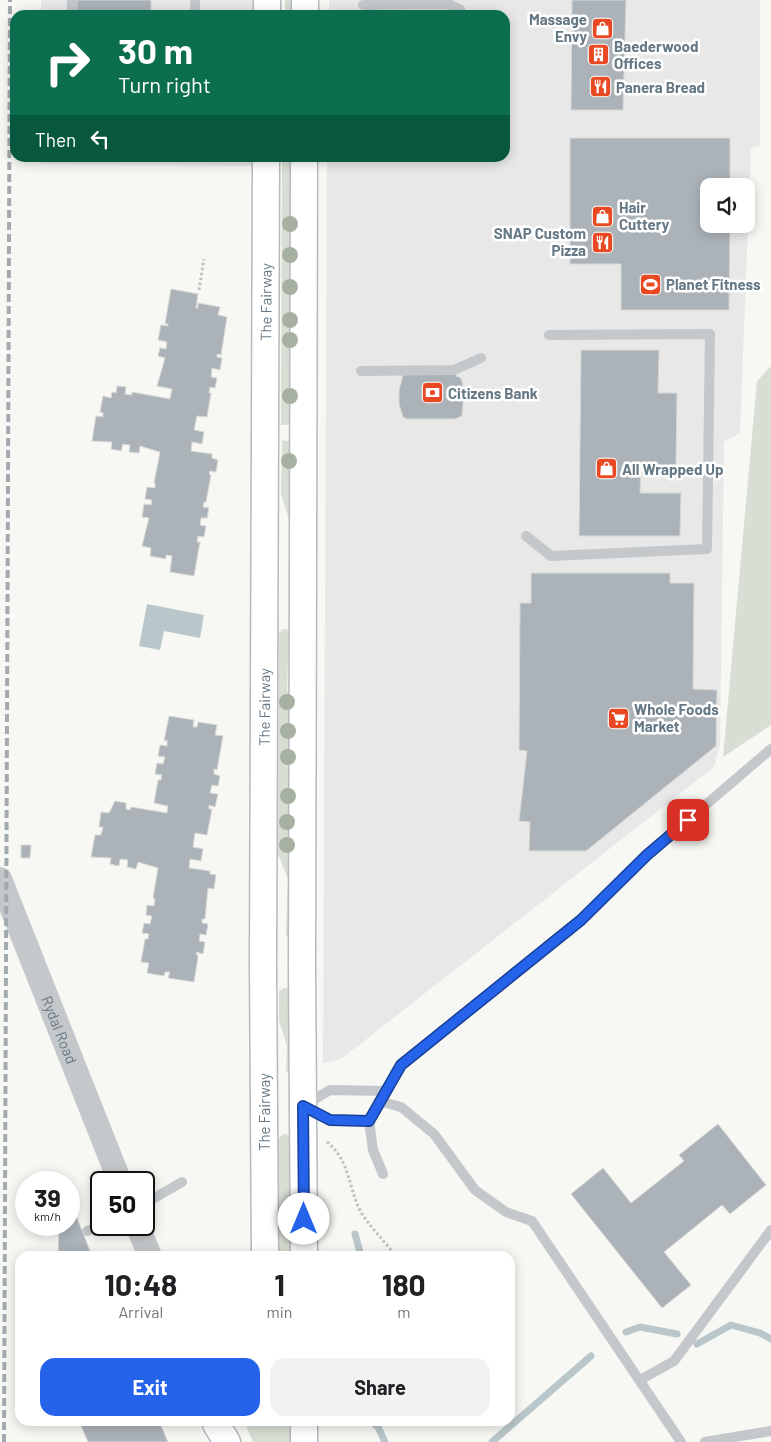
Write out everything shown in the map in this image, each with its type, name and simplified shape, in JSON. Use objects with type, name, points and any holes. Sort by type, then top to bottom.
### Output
[{"type":"main road","name":"The Fairway","points":[[265,1251],[266,162]]},
{"type":"main road","points":[[304,162],[304,1251]]},
{"type":"main road","points":[[264,1106],[303,1106]]},
{"type":"main road","points":[[304,1426],[304,1442]]},
{"type":"street","name":"Rydal Road","points":[[0,879],[116,1171]]},
{"type":"street","points":[[142,1236],[148,1251]]},
{"type":"lane","points":[[363,5],[448,4],[460,10]]},
{"type":"lane","points":[[526,536],[551,556],[707,549],[710,334],[549,335]]},
{"type":"lane","points":[[361,371],[454,370],[481,358]]},
{"type":"lane","points":[[383,1174],[372,1150],[369,1121],[401,1065],[581,920],[647,855],[771,749]]},
{"type":"lane","points":[[303,1106],[330,1090],[385,1091]]},
{"type":"lane","points":[[379,1101],[401,1107],[434,1134],[475,1190],[506,1212],[532,1221],[681,1442]]},
{"type":"lane","points":[[303,1106],[330,1120],[369,1121]]},
{"type":"lane","points":[[155,1198],[182,1182]]},
{"type":"lane","points":[[640,1380],[674,1361],[771,1230]]},
{"type":"lane","points":[[705,1442],[771,1431]]},
{"type":"path","points":[[199,290],[204,259]]},
{"type":"path","points":[[322,1138],[336,1149],[352,1183],[362,1213],[392,1251]]},
{"type":"shaded area","points":[[41,0],[259,0],[259,10],[41,10]]},
{"type":"shaded area","points":[[285,0],[300,0],[300,10],[285,10]]},
{"type":"shaded area","points":[[329,0],[760,0],[760,146],[751,148],[750,178],[700,178],[700,233],[748,233],[740,433],[724,442],[720,745],[714,767],[341,1059],[323,1063],[327,162],[510,162],[510,10],[329,10]]},
{"type":"shaded area","points":[[41,162],[260,162],[260,166],[41,164]]},
{"type":"shaded area","points":[[282,162],[290,162],[290,214],[299,236],[297,425],[281,425]]},
{"type":"shaded area","points":[[771,366],[771,725],[723,757],[757,381]]},
{"type":"shaded area","points":[[282,440],[294,442],[297,578],[289,578],[289,519],[281,494]]},
{"type":"shaded area","points":[[147,604],[204,615],[200,638],[164,631],[160,650],[139,646]]},
{"type":"shaded area","points":[[283,629],[287,629],[289,633],[287,690],[298,713],[296,937],[286,936],[288,879],[278,854],[279,633]]},
{"type":"shaded area","points":[[284,988],[292,989],[292,1075],[286,1071],[287,1046],[279,1021],[279,991]]},
{"type":"shaded area","points":[[283,1134],[292,1135],[295,1251],[276,1251],[277,1140]]},
{"type":"shaded area","points":[[246,1426],[293,1426],[293,1442],[253,1442]]},
{"type":"building","points":[[77,0],[151,0],[151,10],[77,10]]},
{"type":"building","name":"Baederwood Offices","points":[[572,0],[626,0],[623,110],[571,110]]},
{"type":"building","points":[[570,138],[730,138],[730,178],[700,178],[700,233],[730,233],[729,310],[621,310],[621,264],[570,264]]},
{"type":"building","points":[[171,289],[198,294],[196,308],[198,308],[198,303],[220,307],[218,315],[227,317],[221,355],[217,354],[217,357],[222,358],[220,370],[212,368],[211,377],[217,378],[215,388],[210,387],[209,393],[211,393],[207,417],[197,416],[194,430],[204,432],[202,444],[192,442],[191,451],[212,454],[212,458],[218,460],[216,472],[210,471],[209,474],[211,475],[206,502],[204,502],[203,507],[209,508],[207,518],[201,518],[200,525],[206,526],[204,537],[198,536],[197,542],[200,542],[194,576],[170,572],[172,556],[166,555],[166,559],[150,556],[151,548],[142,546],[149,518],[142,517],[144,504],[151,505],[152,500],[145,499],[147,487],[155,488],[154,483],[160,452],[140,446],[139,453],[129,452],[130,445],[123,444],[121,451],[111,449],[112,442],[92,441],[96,416],[103,417],[103,413],[100,412],[103,396],[111,398],[112,392],[116,393],[117,386],[126,387],[125,394],[132,395],[132,392],[170,399],[172,389],[157,386],[165,358],[158,356],[160,348],[166,349],[167,342],[158,340],[161,325],[168,326],[168,324],[165,324]]},
{"type":"building","points":[[581,350],[659,350],[658,393],[677,393],[676,465],[641,465],[640,493],[681,493],[680,536],[579,536]]},
{"type":"building","name":"Citizens Bank","points":[[408,372],[456,372],[456,376],[461,378],[464,390],[462,416],[455,419],[407,419],[403,417],[399,404],[399,390],[403,375],[408,375]]},
{"type":"building","name":"Whole Foods Market","points":[[531,573],[670,573],[670,583],[694,583],[693,689],[717,690],[716,746],[586,851],[529,851],[530,822],[519,821],[527,751],[519,750],[520,603],[531,603]]},
{"type":"building","points":[[169,716],[194,720],[193,727],[197,727],[198,722],[217,725],[215,735],[223,736],[217,770],[214,769],[214,774],[220,776],[218,786],[212,785],[210,793],[218,794],[215,807],[209,805],[209,809],[212,809],[207,835],[195,833],[193,847],[203,849],[201,861],[190,859],[189,868],[210,871],[210,874],[216,875],[214,889],[208,888],[205,919],[202,919],[202,923],[208,924],[206,935],[200,934],[199,941],[205,942],[203,954],[196,952],[198,957],[194,982],[168,978],[170,972],[165,972],[164,976],[147,973],[149,963],[141,962],[145,939],[148,939],[149,934],[142,933],[144,923],[150,924],[152,916],[146,915],[147,905],[154,906],[155,899],[153,898],[158,868],[138,862],[136,869],[127,867],[128,860],[120,859],[119,866],[110,864],[111,858],[91,857],[95,835],[101,835],[103,827],[99,827],[101,812],[109,813],[115,801],[126,803],[126,809],[130,810],[131,807],[167,813],[168,806],[154,803],[158,780],[161,780],[162,775],[155,774],[157,763],[163,764],[165,757],[158,756],[160,745],[167,746],[167,740],[164,741]]},
{"type":"building","points":[[21,845],[31,845],[30,858],[21,858]]},
{"type":"building","points":[[718,1124],[766,1185],[730,1214],[722,1205],[664,1252],[691,1285],[662,1308],[571,1194],[603,1168],[631,1203],[684,1161],[679,1155]]},
{"type":"building","points":[[80,1226],[90,1251],[58,1251],[59,1236],[80,1236]]},
{"type":"building","points":[[81,1426],[161,1426],[168,1442],[88,1442]]},
{"type":"waterway","points":[[355,1234],[360,1251]]},
{"type":"waterway","points":[[697,1344],[731,1325],[760,1333],[771,1339]]},
{"type":"waterway","points":[[626,1332],[640,1327],[677,1334]]},
{"type":"waterway","points":[[515,1422],[591,1356]]},
{"type":"waterway","points":[[377,1426],[385,1442]]},
{"type":"waterway","points":[[492,1442],[510,1426]]},
{"type":"railway","points":[[4,1442],[10,0]]},
{"type":"place","name":"Massage Envy","points":[[603,28]]},
{"type":"place","name":"Baederwood Offices","points":[[598,55]]},
{"type":"place","name":"Panera Bread","points":[[600,87]]},
{"type":"place","name":"Hair Cuttery","points":[[603,216]]},
{"type":"place","name":"SNAP Custom Pizza","points":[[602,242]]},
{"type":"place","name":"Planet Fitness","points":[[650,284]]},
{"type":"place","name":"Citizens Bank","points":[[432,393]]},
{"type":"place","name":"All Wrapped Up","points":[[606,469]]},
{"type":"place","name":"Whole Foods Market","points":[[618,718]]},
{"type":"route","points":[[304,1219],[303,1106],[330,1120],[369,1121],[401,1065],[581,920],[647,855],[688,820]]}]
